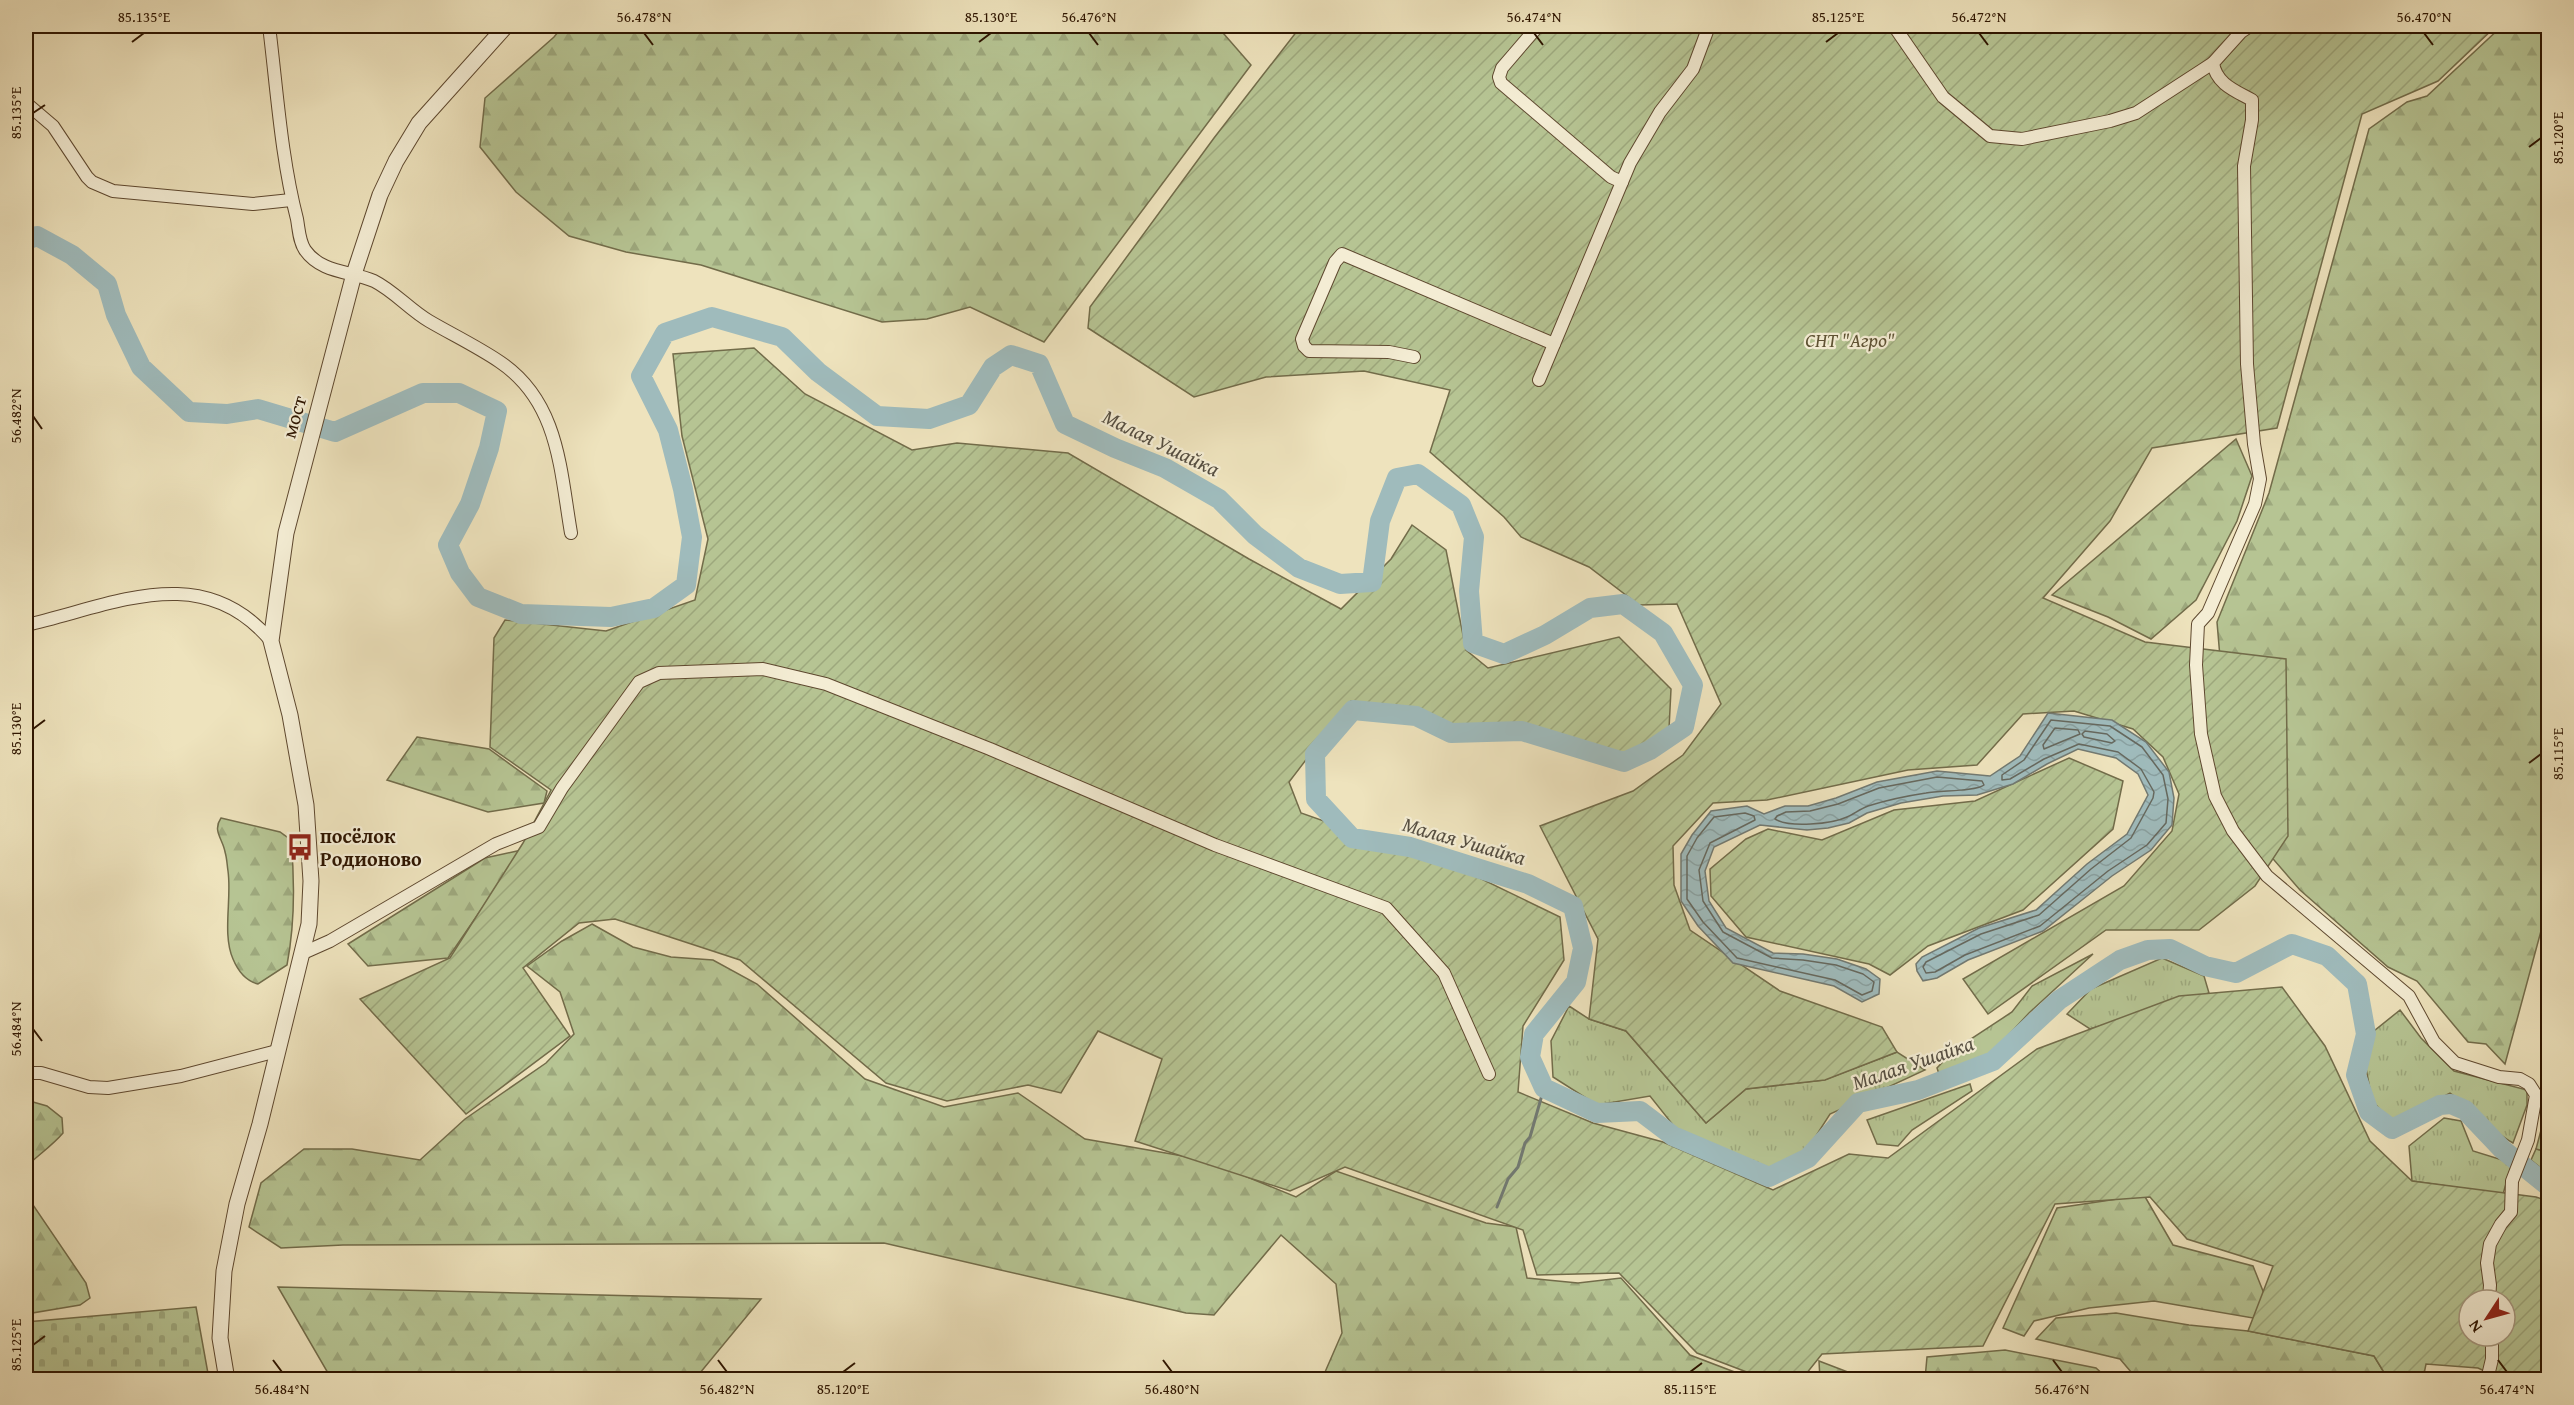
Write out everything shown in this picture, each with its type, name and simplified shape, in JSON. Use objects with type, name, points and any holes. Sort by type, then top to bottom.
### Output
[{"type":"street","points":[[268,26],[291,200],[301,242],[306,251],[331,270],[354,274],[377,283],[418,315],[501,363],[529,389],[543,409],[553,432],[571,533]]},
{"type":"street","name":"мост","points":[[271,641],[286,533],[305,454],[354,274],[380,195],[418,123],[506,26]]},
{"type":"street","points":[[1538,26],[1502,68],[1499,77],[1502,83],[1611,177],[1622,182]]},
{"type":"street","points":[[1539,380],[1622,182],[1645,135],[1693,69],[1709,26]]},
{"type":"street","points":[[1894,26],[1943,97],[1990,136],[2009,140],[2022,140],[2136,113],[2213,63],[2241,32],[2250,26]]},
{"type":"street","points":[[2213,63],[2214,71],[2220,81],[2252,100],[2252,120],[2244,166],[2247,364],[2254,444],[2260,479],[2255,504],[2208,613],[2198,624],[2198,712],[2201,734],[2215,796],[2233,831],[2267,876],[2409,996],[2434,1042],[2455,1064],[2499,1077],[2520,1079],[2529,1084],[2536,1095],[2528,1140],[2512,1181],[2511,1212],[2490,1244],[2489,1288]]},
{"type":"street","points":[[26,103],[53,126],[87,177],[92,182],[113,191],[253,204],[291,200]]},
{"type":"street","points":[[1414,357],[1389,352],[1309,351],[1304,346],[1302,339],[1335,261],[1342,254],[1554,344]]},
{"type":"street","points":[[26,626],[154,593],[189,595],[215,598],[249,617],[271,641],[290,715],[306,805],[311,882],[309,924],[260,1124],[237,1204],[224,1271],[220,1338],[227,1380]]},
{"type":"street","points":[[303,953],[330,941],[496,844],[538,827],[562,788],[639,682],[659,672],[764,669],[826,684],[990,748],[1215,845],[1386,908],[1444,973],[1489,1074]]},
{"type":"street","points":[[26,1073],[41,1073],[89,1087],[108,1088],[181,1076],[277,1051]]},
{"type":"street","points":[[2487,1380],[2492,1348]]},
{"type":"green space","points":[[563,26],[1217,26],[1251,65],[1044,342],[970,307],[927,319],[882,322],[701,265],[626,252],[569,236],[516,192],[480,147],[485,98],[554,37]]},
{"type":"green space","name":"СНТ \"Агро\"","points":[[1301,26],[2496,26],[2438,81],[2362,114],[2277,428],[2152,448],[2110,521],[2043,598],[2145,642],[2286,659],[2288,836],[2255,886],[2199,930],[2106,930],[1988,1014],[1963,979],[2124,886],[2172,831],[2179,794],[2163,757],[2133,729],[2074,711],[2023,714],[1977,765],[1908,770],[1767,800],[1713,803],[1673,846],[1674,885],[1690,930],[1780,991],[1882,1027],[1897,1052],[1825,1080],[1746,1089],[1706,1123],[1626,1031],[1589,1019],[1598,939],[1540,826],[1633,791],[1683,755],[1721,704],[1677,604],[1639,605],[1589,567],[1521,537],[1504,517],[1430,452],[1450,390],[1364,371],[1266,377],[1194,397],[1088,328],[1090,307],[1214,138]]},
{"type":"green space","points":[[2502,26],[2548,26],[2548,925],[2541,931],[2505,1064],[2486,1044],[2468,1042],[2417,981],[2388,967],[2300,890],[2261,845],[2221,669],[2217,622],[2269,493],[2369,129],[2407,102],[2427,96]]},
{"type":"green space","points":[[754,348],[805,394],[912,450],[957,443],[1068,453],[1249,559],[1341,609],[1391,559],[1412,525],[1446,550],[1466,650],[1488,668],[1619,637],[1671,689],[1669,729],[1626,755],[1566,741],[1459,731],[1351,701],[1289,782],[1301,813],[1465,871],[1560,917],[1564,960],[1523,1026],[1518,1092],[1593,1123],[1663,1142],[1773,1190],[1849,1154],[1888,1158],[2037,1049],[2179,996],[2282,987],[2325,1046],[2370,1141],[2412,1181],[2536,1197],[2548,1201],[2548,1379],[2502,1379],[2478,1368],[2426,1364],[2423,1379],[2388,1379],[2374,1356],[2248,1331],[2273,1266],[2187,1239],[2150,1197],[2055,1204],[1983,1346],[1822,1354],[1802,1379],[1765,1379],[1697,1353],[1619,1273],[1537,1275],[1523,1230],[1345,1167],[1290,1191],[1135,1141],[1162,1059],[1098,1031],[1061,1093],[1028,1085],[947,1101],[886,1083],[740,960],[615,919],[579,923],[523,968],[570,1036],[466,1114],[360,999],[450,958],[523,843],[551,790],[490,747],[494,638],[505,620],[606,631],[695,600],[708,539],[682,436],[673,354]]},
{"type":"green space","points":[[2236,439],[2252,476],[2237,521],[2196,600],[2151,639],[2108,617],[2052,595]]},
{"type":"green space","points":[[417,737],[489,749],[547,791],[544,803],[488,812],[387,780]]},
{"type":"green space","points":[[2069,758],[2123,781],[2113,829],[2023,910],[1928,946],[1890,975],[1869,964],[1746,937],[1711,896],[1710,869],[1746,839],[1768,829],[1822,840],[1894,810],[1975,801]]},
{"type":"green space","points":[[221,818],[280,832],[291,840],[294,903],[287,965],[258,984],[250,981],[240,971],[230,949],[228,871],[224,847],[218,831]]},
{"type":"green space","points":[[522,850],[448,958],[368,966],[348,944],[485,858]]},
{"type":"green space","points":[[592,924],[633,947],[671,957],[713,960],[757,984],[865,1079],[944,1107],[1018,1093],[1085,1139],[1206,1160],[1296,1197],[1336,1171],[1486,1223],[1516,1227],[1527,1278],[1578,1283],[1621,1278],[1690,1355],[1753,1379],[1322,1379],[1342,1333],[1336,1284],[1281,1235],[1214,1315],[1186,1313],[884,1243],[343,1245],[281,1248],[249,1227],[261,1183],[304,1149],[352,1149],[420,1160],[465,1119],[546,1063],[574,1034],[560,992],[527,966],[562,941]]},
{"type":"green space","points":[[2093,954],[2029,1013],[1990,1055],[1939,1074],[1937,1068],[1954,1050],[2012,1012],[2032,986]]},
{"type":"green space","points":[[2162,958],[2204,976],[2209,993],[2090,1029],[2067,1014],[2091,989]]},
{"type":"green space","points":[[1569,1006],[1589,1019],[1626,1031],[1706,1123],[1746,1089],[1824,1080],[1897,1052],[1925,1070],[1830,1114],[1805,1153],[1768,1170],[1677,1130],[1650,1096],[1597,1105],[1553,1077],[1551,1041]]},
{"type":"green space","points":[[2400,1010],[2421,1038],[2454,1071],[2527,1090],[2527,1105],[2513,1143],[2450,1093],[2391,1123],[2372,1100],[2365,1063],[2374,1031]]},
{"type":"green space","points":[[1970,1084],[1972,1091],[1912,1130],[1898,1146],[1877,1144],[1867,1120]]},
{"type":"green space","points":[[26,1100],[47,1106],[62,1118],[63,1133],[26,1167]]},
{"type":"green space","points":[[2548,1104],[2548,1152],[2536,1149]]},
{"type":"green space","points":[[2444,1118],[2461,1121],[2473,1151],[2512,1163],[2503,1194],[2412,1181],[2409,1146]]},
{"type":"green space","points":[[2536,1149],[2548,1152],[2548,1174],[2531,1160]]},
{"type":"green space","points":[[26,1179],[33,1205],[86,1283],[90,1298],[80,1305],[26,1314]]},
{"type":"green space","points":[[2144,1195],[2173,1245],[2253,1266],[2267,1301],[2253,1318],[2154,1301],[2089,1308],[2034,1321],[2024,1336],[2003,1328],[2057,1208]]},
{"type":"green space","points":[[278,1287],[761,1299],[695,1379],[332,1380]]},
{"type":"green space","points":[[196,1307],[209,1379],[26,1379],[26,1322]]},
{"type":"green space","points":[[2116,1313],[2189,1325],[2248,1331],[2374,1356],[2388,1379],[2137,1379],[2120,1359],[2036,1339],[2056,1318]]},
{"type":"green space","points":[[2005,1350],[2096,1368],[2108,1379],[1925,1379],[1927,1357]]},
{"type":"green space","points":[[1819,1361],[1866,1379],[1820,1379]]},
{"type":"water","points":[[2048,713],[2112,720],[2146,742],[2169,772],[2174,798],[2172,825],[2151,850],[2112,876],[2043,931],[1968,960],[1937,978],[1923,981],[1917,971],[1916,964],[1922,957],[1979,928],[2036,910],[2087,864],[2127,834],[2148,795],[2138,774],[2116,758],[2078,749],[2013,784],[1977,795],[1943,796],[1901,803],[1867,813],[1849,823],[1828,828],[1807,830],[1760,825],[1714,847],[1705,871],[1709,901],[1726,928],[1773,953],[1803,954],[1837,959],[1866,969],[1880,979],[1879,994],[1862,1002],[1834,986],[1733,963],[1698,926],[1681,901],[1681,854],[1692,835],[1711,811],[1747,806],[1764,814],[1785,806],[1808,806],[1877,782],[1937,771],[1990,776],[2020,756]]},
{"type":"waterway","name":"Малая Ушайка","points":[[26,240],[37,236],[72,255],[107,284],[116,315],[141,367],[189,412],[227,414],[258,409],[335,432],[423,393],[459,393],[497,411],[489,448],[470,504],[448,545],[460,573],[478,597],[521,614],[611,617],[654,608],[686,585],[692,537],[683,489],[668,430],[641,376],[665,333],[712,317],[782,337],[818,372],[877,416],[929,419],[969,405],[993,367],[1011,355],[1039,364],[1065,424],[1115,448],[1165,468],[1219,499],[1255,535],[1299,568],[1340,584],[1372,582],[1380,521],[1397,478],[1418,474],[1461,505],[1474,537],[1469,591],[1473,643],[1504,654],[1545,635],[1590,608],[1623,604],[1663,633],[1693,685],[1684,727],[1650,750],[1624,762],[1522,731],[1451,733],[1416,716],[1353,710],[1315,754],[1316,799],[1352,838],[1410,847],[1528,884],[1573,906],[1583,948],[1576,982],[1534,1034],[1530,1057],[1544,1088],[1597,1113],[1640,1111],[1673,1136],[1769,1177],[1808,1158],[1858,1103],[1918,1090],[1993,1061],[2059,1000],[2120,960],[2148,950],[2170,949],[2205,966],[2236,973],[2292,944],[2327,956],[2357,984],[2366,1034],[2356,1075],[2369,1112],[2392,1129],[2440,1105],[2451,1104],[2465,1110],[2502,1149],[2548,1186]]},
{"type":"waterway","points":[[1497,1207],[1508,1179],[1518,1167],[1525,1143],[1530,1137],[1544,1088]]},
{"type":"place","name":"посёлок Родионово","points":[[300,847]]}]
